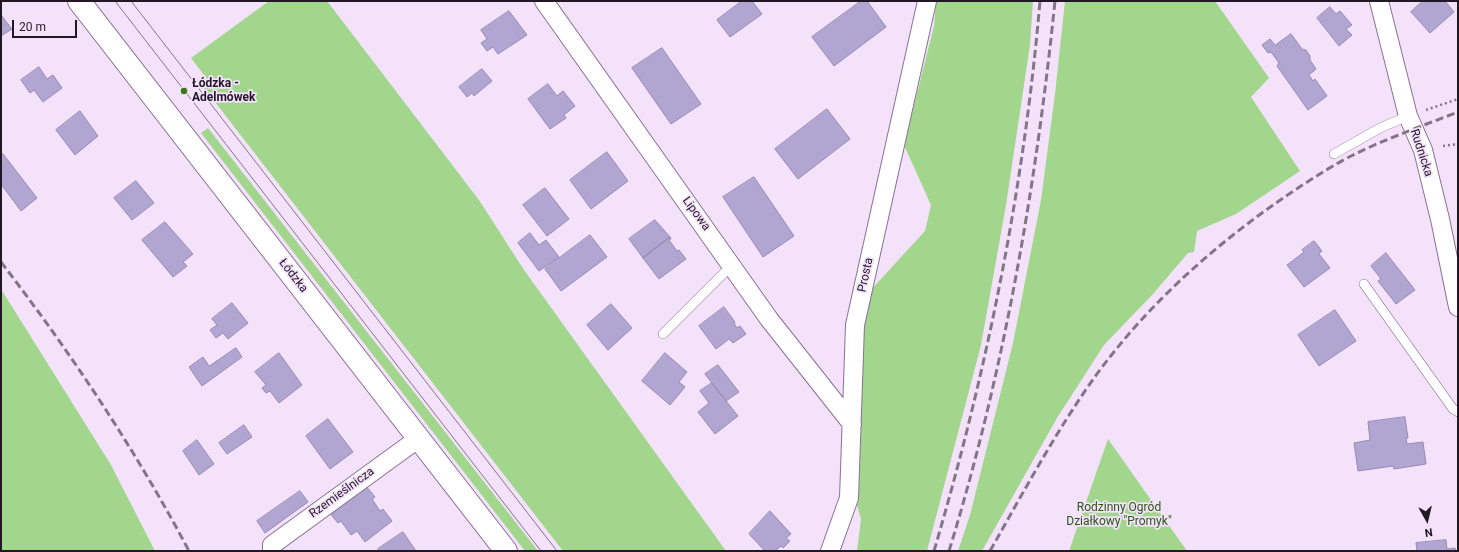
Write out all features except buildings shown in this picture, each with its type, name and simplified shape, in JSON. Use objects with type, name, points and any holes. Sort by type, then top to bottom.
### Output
[{"type":"main road","name":"Łódzka","points":[[79,1],[506,551]]},
{"type":"street","name":"Lipowa","points":[[544,1],[769,319],[852,424]]},
{"type":"street","name":"Rudnicka","points":[[1380,1],[1408,116],[1423,150],[1440,219],[1458,307]]},
{"type":"street","name":"Prosta","points":[[830,551],[849,498],[855,326],[924,4]]},
{"type":"street","name":"Rzemieślnicza","points":[[272,551],[272,545],[419,438]]},
{"type":"lane","points":[[1334,154],[1380,128],[1408,116]]},
{"type":"lane","points":[[663,334],[732,265]]},
{"type":"lane","points":[[1364,284],[1453,408],[1458,412]]},
{"type":"path","points":[[1408,116],[1458,99]]},
{"type":"green space","points":[[269,1],[327,1],[479,200],[524,270],[726,551],[563,551],[201,84],[207,79],[191,58]]},
{"type":"green space","points":[[936,1],[1033,1],[1030,45],[1006,205],[981,345],[927,551],[857,551],[861,519],[857,505],[861,322],[869,292],[925,231],[931,205],[904,145],[934,26]]},
{"type":"green space","points":[[1065,1],[1215,1],[1269,78],[1251,97],[1300,171],[1236,214],[1197,231],[1194,252],[1188,253],[1153,294],[1104,345],[1057,418],[982,551],[958,551],[970,515],[1013,343],[1041,200],[1055,94]]},
{"type":"green space","points":[[208,128],[538,551],[525,551],[201,133]]},
{"type":"green space","points":[[1,289],[111,465],[155,551],[1,551]]},
{"type":"green space","name":"Rodzinny Ogród Działkowy \"Promyk\"","points":[[1108,439],[1187,551],[1069,551]]},
{"type":"tram line","points":[[115,1],[541,551]]},
{"type":"tram line","points":[[131,1],[557,551]]},
{"type":"railway","points":[[934,551],[971,415],[1001,279],[1024,141],[1040,1]]},
{"type":"railway","points":[[949,551],[969,484],[986,416],[1016,279],[1038,140],[1055,1]]},
{"type":"railway","points":[[990,551],[1027,485],[1094,378],[1136,326],[1182,279],[1233,235],[1259,215],[1326,170],[1377,144],[1458,112]]},
{"type":"railway","points":[[1,262],[27,296],[101,402],[147,476],[189,551]]},
{"type":"place","name":"Łódzka - Adelmówek","points":[[184,91]]}]
